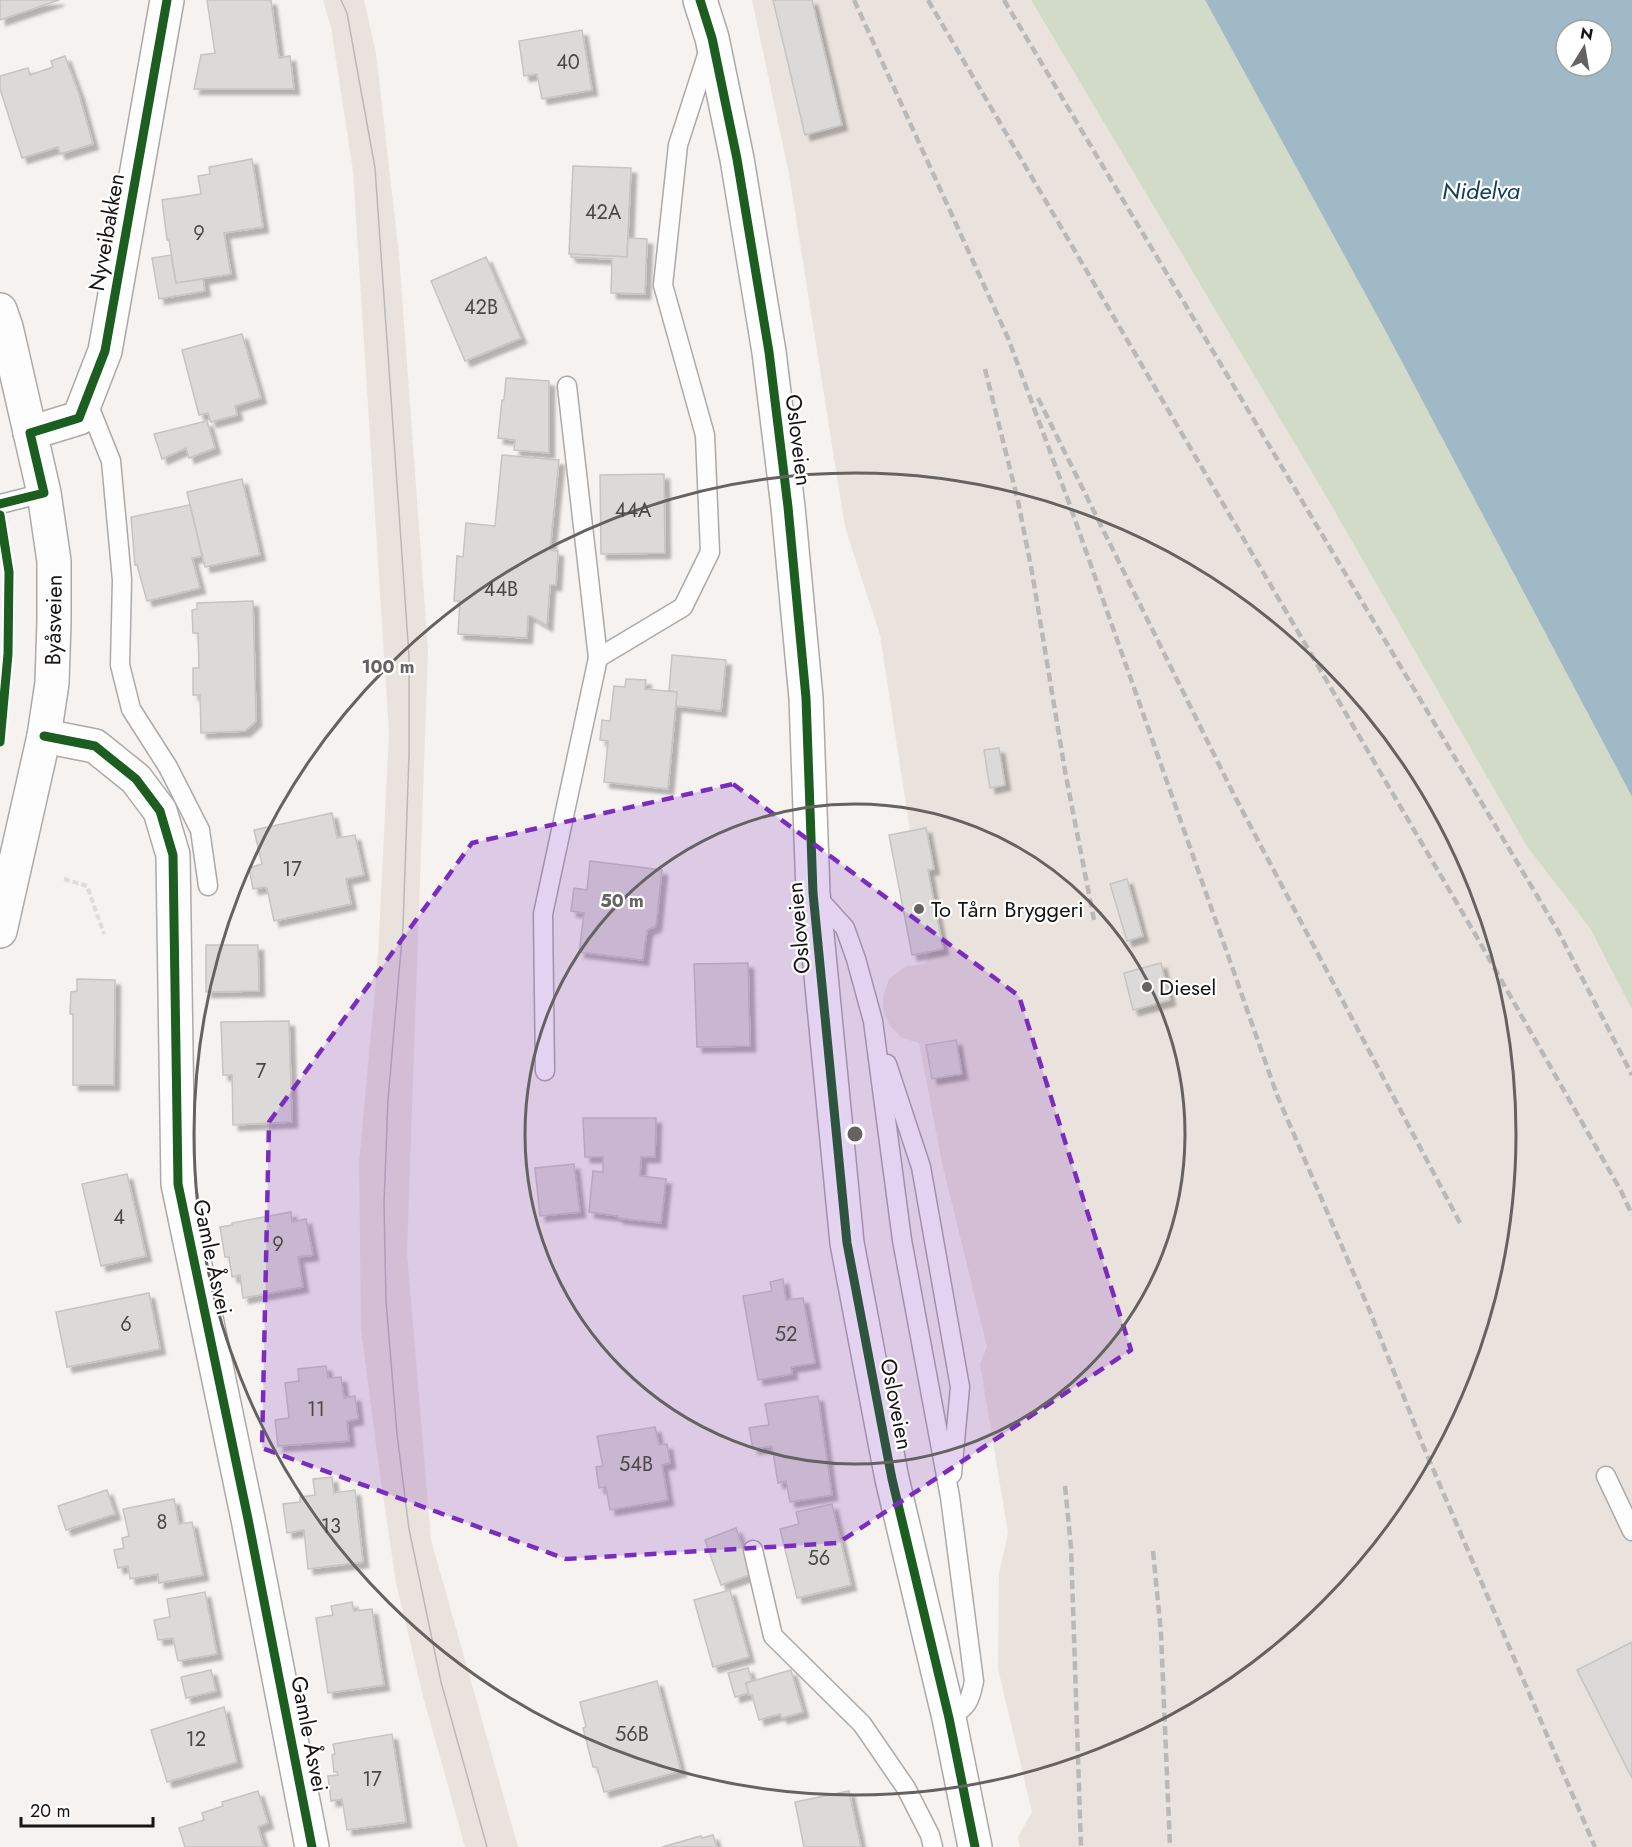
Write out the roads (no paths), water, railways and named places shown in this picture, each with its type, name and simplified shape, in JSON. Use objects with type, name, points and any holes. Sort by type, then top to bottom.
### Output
[{"type":"street","name":"Nyveibakken","points":[[30,433],[79,418],[105,351],[167,0]]},
{"type":"street","name":"Osloveien","points":[[700,0],[712,38],[736,159],[769,352],[788,507],[806,698],[813,893],[847,1243],[892,1479],[948,1718],[975,1847]]},
{"type":"street","name":"Byåsveien","points":[[0,310],[6,327],[44,493],[54,561],[52,683],[44,736],[0,931]]},
{"type":"street","name":"Gamle Åsvei","points":[[44,736],[95,746],[136,779],[160,811],[173,855],[178,1184],[248,1519],[312,1847]]},
{"type":"lane","points":[[598,658],[683,607],[710,552],[705,435],[663,285],[678,145],[712,38]]},
{"type":"lane","points":[[545,1071],[543,914],[598,658],[567,386]]},
{"type":"lane","points":[[86,399],[111,460],[122,580],[120,665],[122,676],[131,709],[168,767],[200,830],[208,886]]},
{"type":"lane","points":[[0,504],[44,493]]},
{"type":"lane","points":[[813,893],[845,928],[873,1022],[921,1167],[960,1387],[950,1497]]},
{"type":"lane","points":[[873,1022],[902,1240],[950,1497],[974,1681],[971,1699],[962,1710],[948,1718]]},
{"type":"lane","points":[[1606,1476],[1632,1531]]},
{"type":"lane","points":[[753,1550],[773,1636],[862,1724],[906,1788],[930,1835],[933,1847]]},
{"type":"water","name":"Nidelva","points":[[1205,0],[1632,0],[1632,797],[1386,332]]},
{"type":"tram line","points":[[341,0],[347,13],[375,168],[409,656],[409,755],[403,927],[388,1100],[384,1204],[386,1301],[397,1434],[409,1529],[441,1682],[487,1847]]},
{"type":"railway","points":[[854,0],[1008,338],[1068,500],[1277,1095],[1371,1314],[1424,1448],[1595,1847]]},
{"type":"railway","points":[[928,0],[1475,934],[1621,1191],[1632,1215]]},
{"type":"railway","points":[[1004,0],[1558,931],[1632,1075]]},
{"type":"railway","points":[[985,369],[1018,501],[1065,771],[1094,920]]},
{"type":"railway","points":[[1038,398],[1234,795],[1460,1223]]},
{"type":"railway","points":[[1065,1486],[1071,1547],[1081,1847]]},
{"type":"railway","points":[[1153,1551],[1161,1633],[1170,1847]]},
{"type":"place","name":"To Tårn Bryggeri","points":[[919,909]]},
{"type":"place","name":"Diesel","points":[[1147,987]]}]
